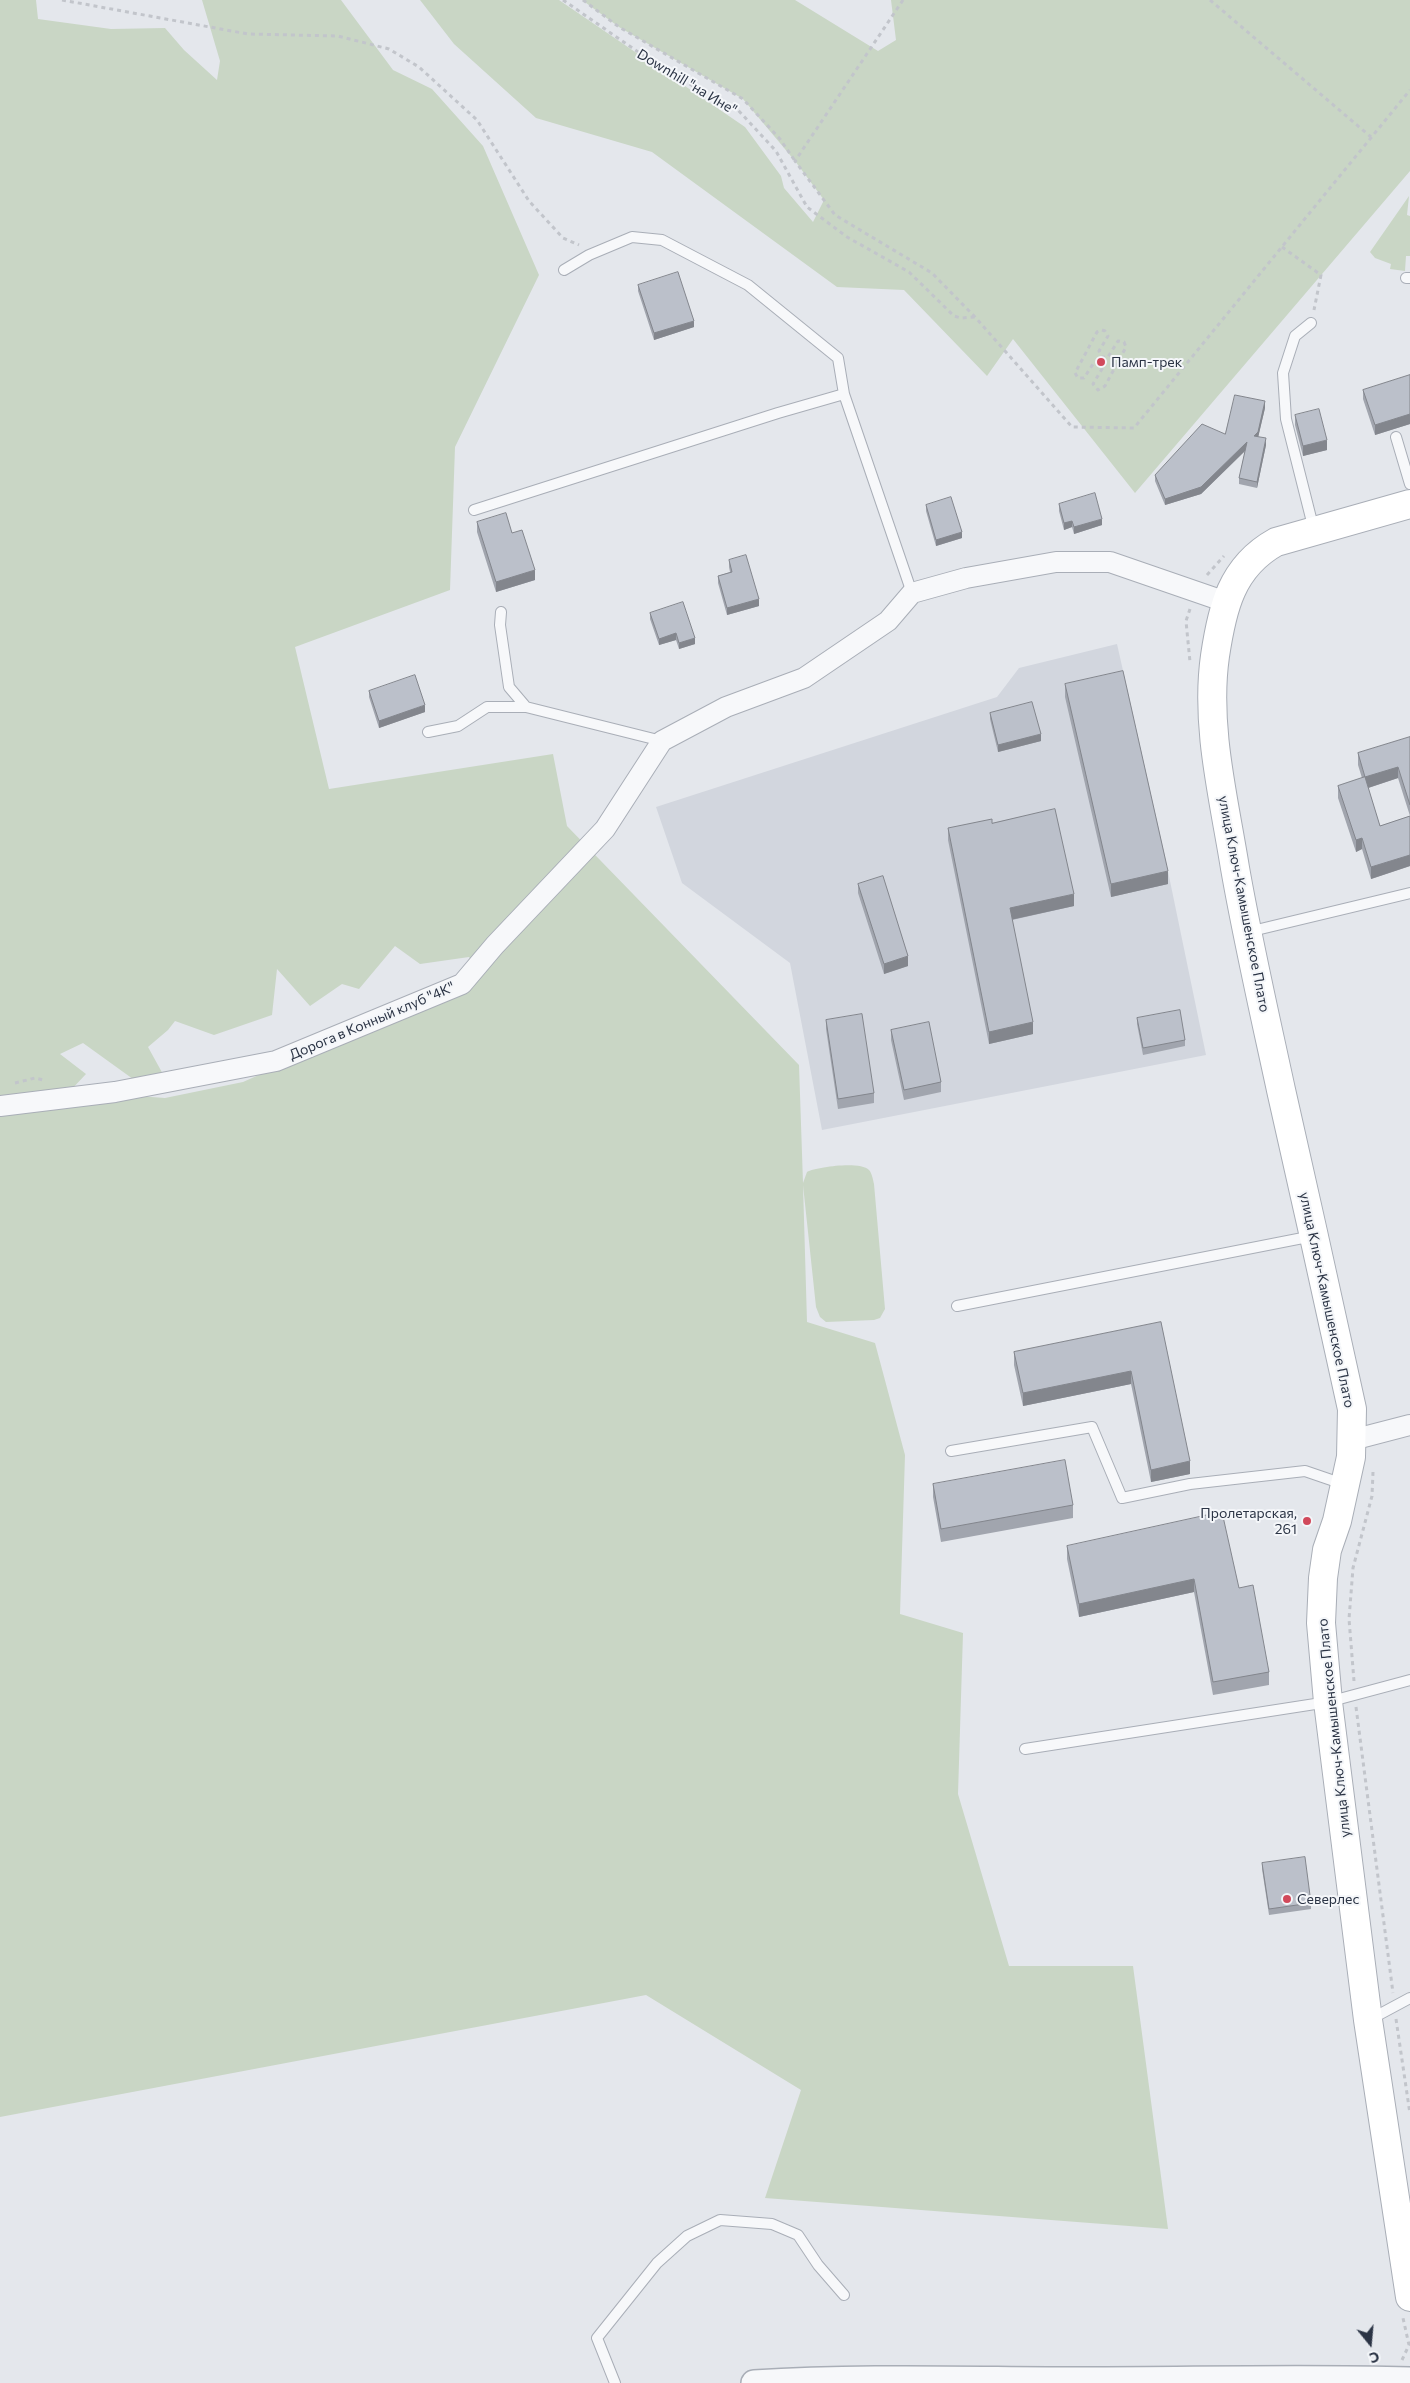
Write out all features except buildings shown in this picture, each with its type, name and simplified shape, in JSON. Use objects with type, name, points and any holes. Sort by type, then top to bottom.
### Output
[{"type":"main road","name":"улица Ключ-Камышенское Плато","points":[[1406,2304],[1328,1702],[1321,1623],[1323,1578],[1327,1550],[1346,1485],[1352,1440],[1352,1409],[1247,933],[1218,770],[1213,718],[1215,658],[1226,602],[1233,585],[1246,564],[1263,549],[1276,542],[1410,504]]},
{"type":"street","points":[[662,741],[726,707],[804,678],[888,622],[912,593],[966,578],[1056,562],[1110,562],[1226,602]]},
{"type":"street","name":"Дорога в Конный клуб \"4К\"","points":[[0,1106],[115,1092],[276,1061],[462,984],[495,945],[604,829],[662,741]]},
{"type":"street","points":[[1352,1440],[1410,1425]]},
{"type":"street","points":[[754,2383],[836,2378],[1410,2380]]},
{"type":"lane","points":[[564,270],[594,252],[632,237],[662,240],[748,285],[838,358],[844,394],[912,593]]},
{"type":"lane","points":[[1311,323],[1295,336],[1283,373],[1286,419],[1314,531]]},
{"type":"lane","points":[[474,510],[778,413],[844,394]]},
{"type":"lane","points":[[1396,437],[1410,484]]},
{"type":"lane","points":[[501,612],[500,625],[509,687],[526,707]]},
{"type":"lane","points":[[428,732],[458,726],[487,708],[526,707],[662,741]]},
{"type":"lane","points":[[1247,933],[1410,893]]},
{"type":"lane","points":[[957,1306],[1314,1236]]},
{"type":"lane","points":[[951,1451],[1092,1427],[1122,1498],[1190,1484],[1305,1471],[1346,1485]]},
{"type":"lane","points":[[1026,1749],[1328,1702],[1410,1680]]},
{"type":"lane","points":[[1368,2020],[1410,1998]]},
{"type":"lane","points":[[615,2383],[597,2338],[657,2263],[687,2236],[720,2220],[772,2224],[798,2236],[818,2265],[844,2295]]},
{"type":"path","points":[[62,0],[248,34],[338,36],[389,49],[419,67],[477,120],[529,201],[563,238],[594,252]]},
{"type":"path","name":"Downhill \"на Ине\"","points":[[563,0],[667,72],[738,110],[776,151],[807,207],[847,236],[909,272],[954,316],[961,318],[975,317]]},
{"type":"path","points":[[583,0],[619,27],[743,99],[780,139],[835,215],[932,273],[975,317],[1072,427],[1134,428],[1410,90]]},
{"type":"path","points":[[796,162],[903,0]]},
{"type":"path","points":[[1210,0],[1371,137]]},
{"type":"path","points":[[1282,247],[1321,275],[1311,323]]},
{"type":"path","points":[[1102,330],[1107,334],[1099,350],[1102,357],[1109,356],[1118,341],[1125,344],[1124,351],[1100,390],[1094,386],[1094,382],[1102,369],[1098,363],[1091,365],[1084,378],[1078,378],[1075,373],[1097,332],[1102,330]]},
{"type":"path","points":[[1393,2362],[1402,2361],[1409,2345],[1406,2304]]},
{"type":"shaded area","points":[[1117,644],[1164,852],[1206,1055],[822,1130],[790,963],[682,883],[656,807],[997,697],[1019,668]]},
{"type":"green space","points":[[0,0],[36,0],[38,19],[111,29],[165,28],[184,50],[217,80],[220,61],[202,0],[341,0],[393,70],[432,89],[483,146],[539,275],[455,447],[450,590],[295,647],[329,789],[553,754],[567,826],[799,1065],[803,1183],[807,1172],[820,1168],[848,1165],[864,1167],[870,1171],[874,1184],[885,1309],[880,1318],[874,1320],[826,1322],[820,1317],[816,1307],[803,1185],[807,1322],[875,1343],[905,1455],[900,1614],[963,1633],[958,1794],[1009,1966],[1133,1966],[1168,2229],[765,2198],[801,2090],[646,1995],[0,2117]],"holes":[[[395,946],[420,964],[469,957],[480,977],[243,1082],[165,1098],[70,1091],[86,1074],[60,1054],[83,1043],[151,1092],[164,1076],[148,1047],[168,1030],[175,1021],[214,1035],[272,1015],[277,969],[310,1006],[342,984],[359,989]]]},
{"type":"green space","points":[[420,0],[559,0],[745,127],[781,176],[784,188],[813,222],[824,200],[795,161],[743,99],[619,27],[582,0],[795,0],[878,51],[896,40],[891,0],[1410,0],[1410,171],[1135,493],[1013,339],[987,376],[904,290],[837,287],[652,152],[536,118],[454,44]]},
{"type":"green space","points":[[1409,196],[1407,215],[1410,216],[1410,256],[1406,256],[1405,271],[1390,269],[1391,264],[1375,258],[1370,252]]},
{"type":"place","name":"Памп-трек","points":[[1101,362]]},
{"type":"place","name":"Пролетарская, 261","points":[[1307,1521]]},
{"type":"place","name":"Северлес","points":[[1287,1899]]}]
